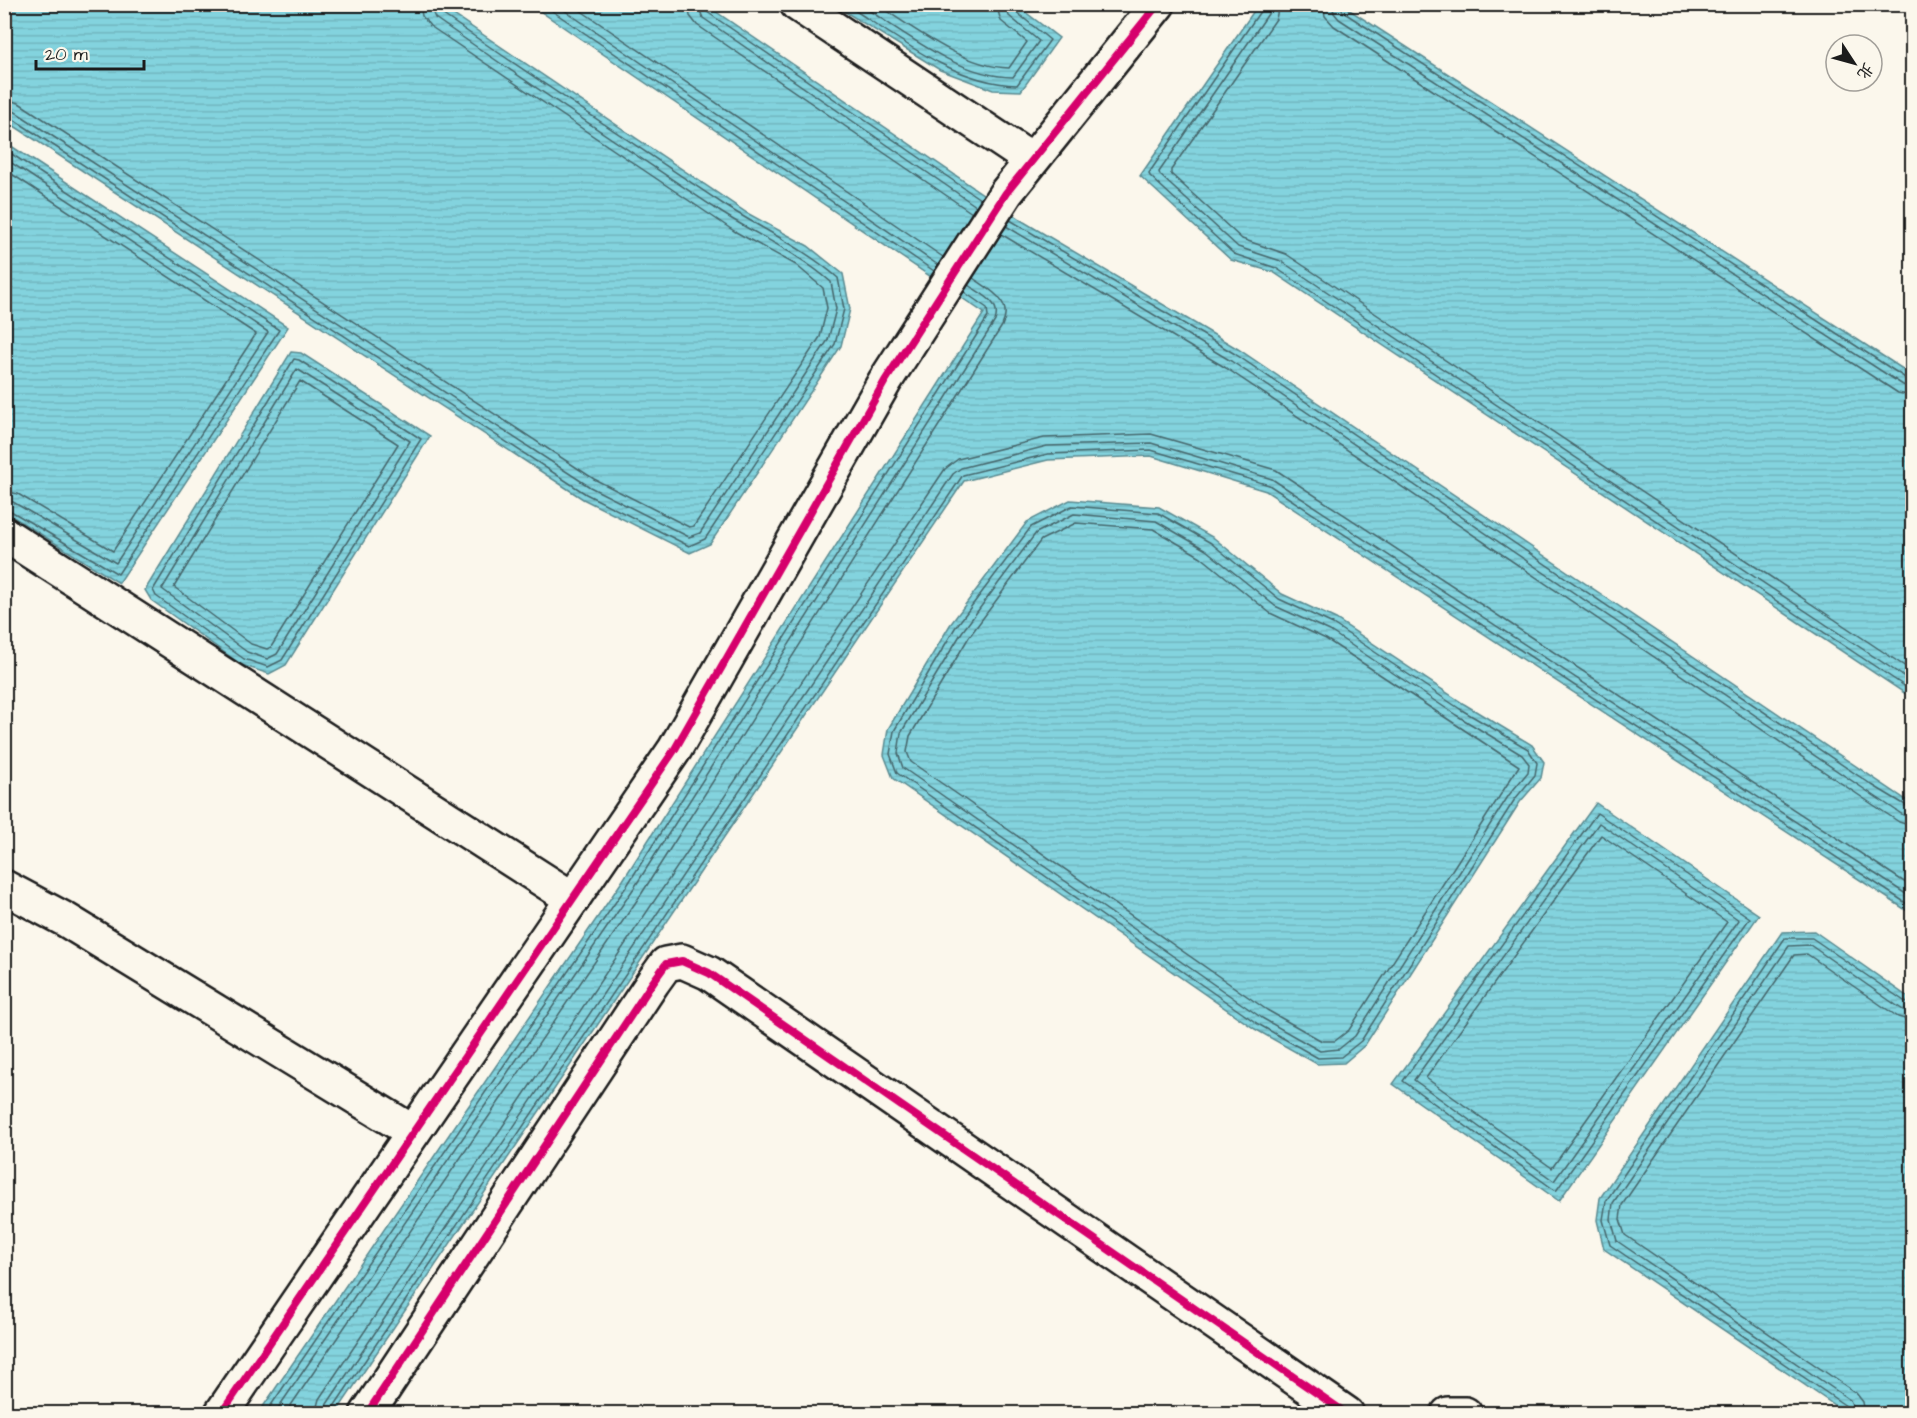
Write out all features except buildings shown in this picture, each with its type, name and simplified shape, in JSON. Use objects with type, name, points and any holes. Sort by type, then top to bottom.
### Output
[{"type":"street","points":[[796,4],[1031,160]]},
{"type":"street","points":[[220,1413],[675,749],[885,381],[1006,193],[1158,4]]},
{"type":"street","points":[[4,534],[573,899]]},
{"type":"street","points":[[4,887],[66,920],[413,1132]]},
{"type":"street","points":[[367,1413],[653,982],[666,964],[682,961],[709,973],[1347,1413]]},
{"type":"street","points":[[1448,1413],[1465,1413]]},
{"type":"water","points":[[4,5],[439,5],[747,213],[808,246],[843,274],[850,309],[841,346],[710,544],[690,553],[583,499],[5,120]]},
{"type":"water","points":[[531,5],[706,5],[1024,222],[1238,349],[1912,804],[1912,914],[1266,491],[1151,456],[1048,460],[964,481],[336,1413],[258,1414],[623,880],[984,313]]},
{"type":"water","points":[[834,5],[1016,5],[1059,38],[1021,91],[993,90],[940,70]]},
{"type":"water","points":[[1258,5],[1342,5],[1912,375],[1912,698],[1273,272],[1231,260],[1140,176]]},
{"type":"water","points":[[5,142],[288,327],[119,583],[5,512]]},
{"type":"water","points":[[291,352],[301,353],[430,436],[286,665],[269,674],[242,665],[151,600],[145,590]]},
{"type":"water","points":[[1070,500],[1159,507],[1214,538],[1282,594],[1336,619],[1464,704],[1532,745],[1544,762],[1541,778],[1520,802],[1365,1045],[1344,1063],[1317,1064],[1255,1029],[893,778],[884,755],[888,729],[950,625],[1027,522]]},
{"type":"water","points":[[1596,803],[1759,915],[1559,1201],[1393,1084]]},
{"type":"water","points":[[1814,931],[1912,1000],[1912,1413],[1846,1413],[1604,1249],[1597,1220],[1600,1198],[1782,932]]},
{"type":"cycle path","points":[[221,1414],[675,749],[885,381],[1006,193],[1158,4]]},
{"type":"cycle path","points":[[367,1414],[653,982],[666,964],[682,961],[709,973],[1347,1414]]}]
